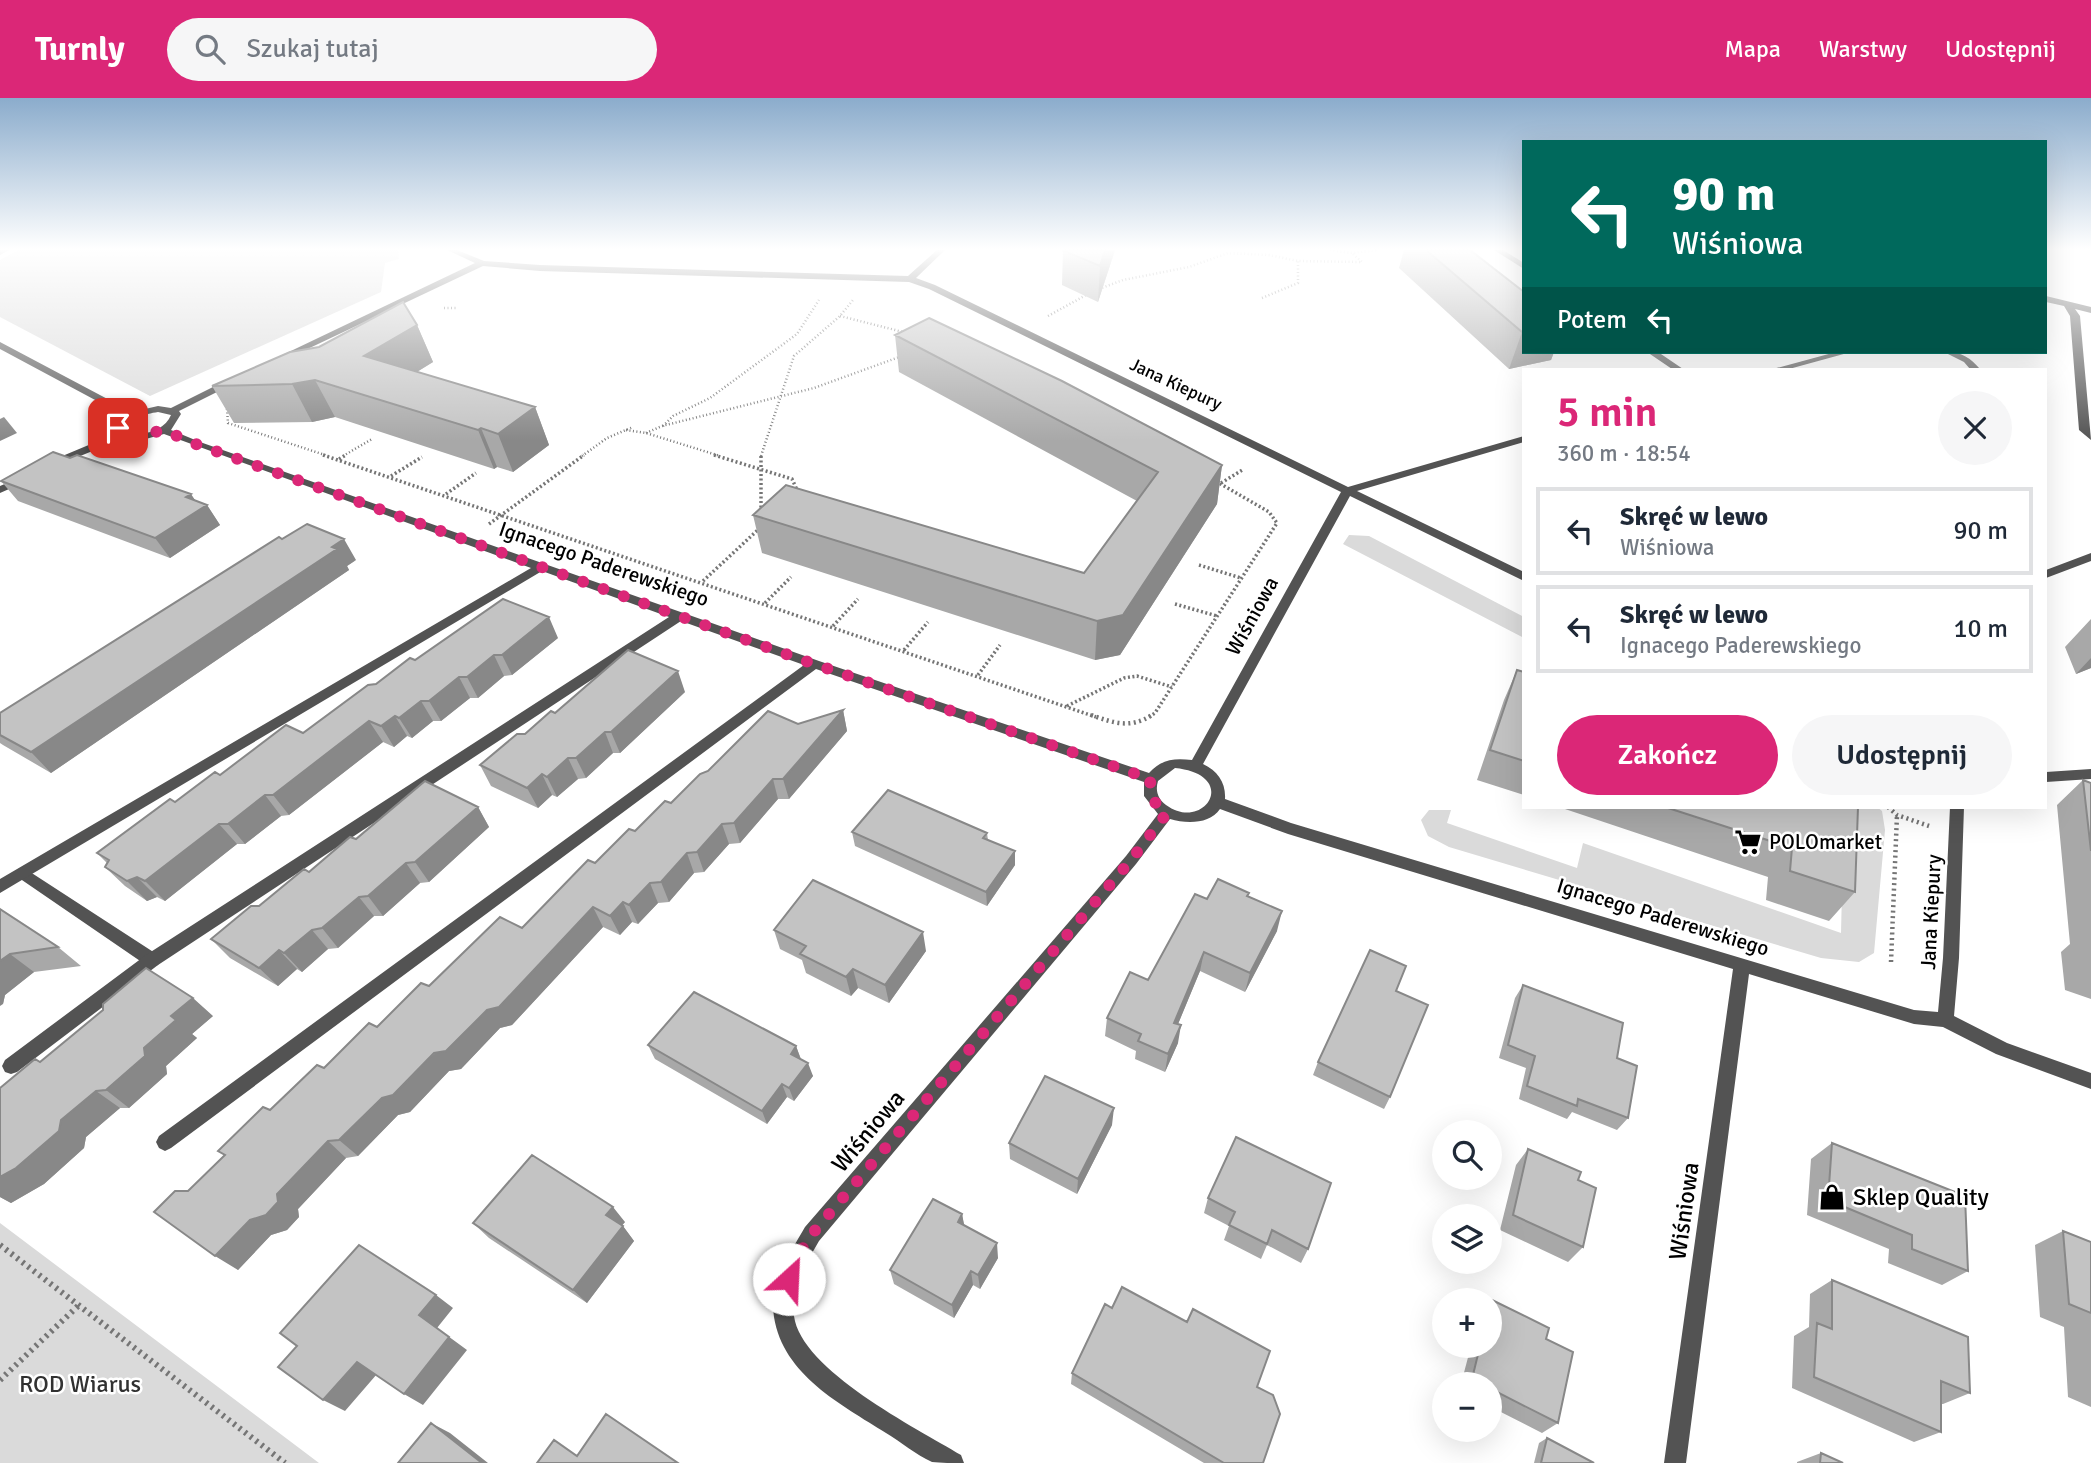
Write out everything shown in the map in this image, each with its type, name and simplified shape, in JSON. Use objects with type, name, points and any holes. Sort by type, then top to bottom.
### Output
[{"type":"street","points":[[265,366],[375,314]]},
{"type":"street","name":"Jana Kiepury","points":[[987,314],[1522,576]]},
{"type":"street","points":[[2073,314],[2084,430],[2091,437]]},
{"type":"street","points":[[0,345],[132,415]]},
{"type":"street","points":[[1655,354],[1676,368]]},
{"type":"street","points":[[1782,368],[1838,354]]},
{"type":"street","points":[[1953,354],[1966,360],[1974,368]]},
{"type":"street","points":[[122,435],[118,428],[132,415],[158,409],[172,411],[240,377]]},
{"type":"street","points":[[46,467],[122,435],[136,437],[163,430],[176,419],[176,414],[172,411]]},
{"type":"street","name":"Ignacego Paderewskiego","points":[[163,430],[814,664],[1151,779]]},
{"type":"street","points":[[1348,489],[1522,440]]},
{"type":"street","points":[[0,490],[34,473]]},
{"type":"street","name":"Wiśniowa","points":[[1196,765],[1348,489]]},
{"type":"street","points":[[2047,574],[2091,557]]},
{"type":"street","points":[[0,887],[541,567]]},
{"type":"street","points":[[10,1066],[152,960],[681,615]]},
{"type":"street","points":[[164,1142],[814,664]]},
{"type":"street","points":[[1174,764],[1196,765],[1209,771],[1217,781],[1221,792],[1218,802],[1202,815],[1190,817],[1167,813],[1151,797],[1151,779],[1156,772],[1174,764]]},
{"type":"street","points":[[2047,777],[2091,774]]},
{"type":"street","name":"Ignacego Paderewskiego","points":[[1218,802],[1301,832],[1914,1017],[1945,1020],[2003,1049],[2091,1081]]},
{"type":"street","name":"Jana Kiepury","points":[[1945,1020],[1951,958],[1957,809]]},
{"type":"street","name":"Wiśniowa","points":[[953,1463],[827,1384],[797,1354],[784,1326],[783,1297],[794,1262],[812,1234],[1131,860],[1167,813]]},
{"type":"street","points":[[24,874],[152,960]]},
{"type":"street","name":"Wiśniowa","points":[[1675,1463],[1742,965]]},
{"type":"path","points":[[662,426],[673,416],[710,398],[797,334],[810,314]]},
{"type":"path","points":[[1048,316],[1052,314]]},
{"type":"path","points":[[761,527],[760,458],[794,356],[840,316],[911,334]]},
{"type":"path","points":[[646,433],[662,426],[779,399],[872,369],[912,350]]},
{"type":"path","points":[[204,395],[227,406],[228,423],[1120,725],[1141,722],[1155,713],[1277,523],[1269,512],[1210,477]]},
{"type":"path","points":[[467,540],[607,438],[633,427]]},
{"type":"path","points":[[626,430],[646,433],[792,479],[799,491],[789,500]]},
{"type":"path","points":[[339,460],[372,439]]},
{"type":"path","points":[[391,477],[422,457]]},
{"type":"path","points":[[1220,483],[1244,469]]},
{"type":"path","points":[[446,495],[476,474]]},
{"type":"path","points":[[703,582],[770,518]]},
{"type":"path","points":[[1199,565],[1242,578]]},
{"type":"path","points":[[765,603],[791,577]]},
{"type":"path","points":[[832,626],[858,599]]},
{"type":"path","points":[[1175,604],[1217,616]]},
{"type":"path","points":[[904,650],[928,622]]},
{"type":"path","points":[[977,675],[1000,645]]},
{"type":"path","points":[[1067,706],[1124,678],[1138,676],[1172,687]]},
{"type":"path","points":[[1890,809],[1897,815],[1933,827]]},
{"type":"path","points":[[1891,962],[1899,824],[1897,815]]},
{"type":"path","points":[[0,1245],[285,1463]]},
{"type":"path","points":[[0,1380],[79,1305]]},
{"type":"green space","points":[[0,314],[333,314],[150,396],[0,317]]},
{"type":"green space","points":[[1349,535],[1369,536],[1522,616],[1522,637],[1343,544]]},
{"type":"green space","points":[[1844,809],[1880,809],[1885,830],[1874,953],[1859,962],[1821,958],[1449,847],[1428,836],[1421,820],[1429,810],[1451,810],[1447,823],[1577,868],[1583,843],[1841,933]]},
{"type":"green space","name":"ROD Wiarus","points":[[0,1223],[319,1463],[0,1463]]},
{"type":"building","points":[[381,314],[410,314],[417,325],[364,356],[535,407],[498,434],[315,380],[292,384],[212,386],[290,352],[319,347]]},
{"type":"building","points":[[1501,314],[1522,314],[1522,332]]},
{"type":"building","points":[[929,318],[1062,381],[1222,465],[1123,615],[1097,621],[753,515],[786,485],[1084,573],[1158,472],[895,335]]},
{"type":"building","points":[[53,452],[70,458],[77,455],[191,494],[186,497],[207,505],[155,538],[1,481]]},
{"type":"building","points":[[307,524],[344,539],[332,547],[337,549],[31,752],[0,735],[0,713],[279,537],[282,539]]},
{"type":"building","points":[[503,599],[549,617],[502,655],[494,655],[467,677],[459,677],[429,701],[421,701],[399,718],[395,716],[381,726],[369,721],[273,795],[265,795],[228,824],[219,824],[145,881],[137,877],[127,881],[105,867],[109,860],[97,853],[170,799],[175,802],[215,772],[220,775],[286,725],[303,733],[368,685],[376,684],[410,658],[415,660]]},
{"type":"building","points":[[628,650],[678,671],[611,732],[605,732],[576,758],[568,758],[547,777],[542,774],[527,788],[480,765],[517,734],[525,734],[551,711],[555,713]]},
{"type":"building","points":[[1517,670],[1522,671],[1522,760],[1490,750]]},
{"type":"building","points":[[843,710],[783,779],[773,779],[734,823],[722,824],[697,852],[687,853],[661,882],[650,883],[629,905],[623,902],[610,916],[593,907],[499,1007],[487,1010],[446,1051],[434,1053],[393,1095],[382,1098],[339,1140],[328,1141],[277,1194],[278,1202],[266,1215],[250,1220],[215,1256],[154,1212],[175,1191],[188,1191],[225,1155],[218,1151],[263,1107],[270,1110],[317,1065],[324,1068],[369,1023],[377,1027],[421,983],[429,986],[500,917],[522,928],[588,860],[595,863],[629,829],[635,831],[665,801],[671,803],[700,774],[708,771],[768,711],[798,724]]},
{"type":"building","points":[[2083,780],[2091,783],[2091,851]]},
{"type":"building","points":[[425,781],[478,807],[415,862],[406,863],[368,896],[359,897],[322,928],[312,930],[284,953],[279,950],[259,968],[211,939],[251,906],[259,906],[304,869],[309,872],[350,837],[356,839]]},
{"type":"building","points":[[888,790],[987,833],[983,838],[1015,851],[986,892],[852,832]]},
{"type":"building","points":[[1671,809],[1858,809],[1855,892],[1790,871],[1792,848]]},
{"type":"building","points":[[1218,879],[1249,893],[1247,896],[1282,911],[1250,973],[1204,952],[1174,1023],[1181,1025],[1168,1054],[1138,1041],[1141,1034],[1107,1018],[1130,972],[1148,980],[1195,894],[1207,899]]},
{"type":"building","points":[[813,880],[923,932],[885,985],[853,969],[846,977],[800,954],[806,946],[774,930]]},
{"type":"building","points":[[0,909],[58,947],[10,954],[0,961]]},
{"type":"building","points":[[1370,950],[1406,966],[1396,991],[1428,1005],[1390,1097],[1318,1062]]},
{"type":"building","points":[[146,968],[193,998],[171,1016],[176,1020],[144,1048],[145,1056],[106,1090],[96,1091],[61,1120],[59,1131],[16,1168],[0,1177],[0,1088],[35,1059],[40,1062],[103,1010],[103,1004]]},
{"type":"building","points":[[1523,985],[1623,1023],[1617,1058],[1637,1066],[1628,1118],[1578,1099],[1577,1106],[1527,1086],[1535,1056],[1508,1045]]},
{"type":"building","points":[[694,992],[796,1046],[791,1054],[808,1063],[789,1088],[782,1084],[762,1111],[648,1045]]},
{"type":"building","points":[[1045,1076],[1114,1108],[1078,1179],[1009,1143]]},
{"type":"building","points":[[1236,1137],[1331,1183],[1308,1249],[1272,1230],[1267,1244],[1229,1225],[1235,1212],[1208,1198]]},
{"type":"building","points":[[1832,1143],[1965,1196],[1968,1271],[1912,1249],[1912,1235],[1828,1200]]},
{"type":"building","points":[[1528,1149],[1581,1172],[1578,1180],[1596,1188],[1583,1247],[1513,1215]]},
{"type":"building","points":[[532,1155],[613,1207],[606,1215],[623,1226],[573,1290],[473,1223]]},
{"type":"building","points":[[933,1199],[962,1214],[958,1222],[997,1243],[978,1275],[971,1271],[952,1305],[890,1270]]},
{"type":"building","points":[[2063,1231],[2091,1242],[2091,1313],[2069,1304]]},
{"type":"building","points":[[359,1245],[436,1295],[419,1315],[449,1337],[404,1394],[357,1362],[323,1400],[278,1367],[297,1346],[280,1333]]},
{"type":"building","points":[[1832,1280],[1968,1337],[1970,1393],[1941,1381],[1941,1432],[1814,1377],[1817,1323],[1832,1329]]},
{"type":"building","points":[[1122,1287],[1187,1322],[1193,1309],[1270,1351],[1257,1387],[1273,1395],[1280,1414],[1263,1463],[1224,1463],[1072,1373],[1105,1304],[1112,1308]]},
{"type":"building","points":[[1502,1305],[1549,1328],[1546,1339],[1573,1352],[1558,1423],[1502,1395],[1502,1372],[1474,1372],[1477,1358],[1502,1358]]},
{"type":"building","points":[[606,1414],[678,1463],[537,1463],[554,1440],[577,1456]]},
{"type":"building","points":[[431,1423],[482,1463],[398,1463]]},
{"type":"building","points":[[1547,1438],[1594,1463],[1541,1463]]},
{"type":"building","points":[[1821,1453],[1843,1463],[1820,1463]]},
{"type":"place","name":"POLOmarket","points":[[1748,842]]},
{"type":"place","name":"Sklep Quality","points":[[1832,1197]]},
{"type":"route","points":[[118,428],[118,432],[128,437],[163,430],[814,664],[1151,779],[1151,797],[1157,806],[1167,813],[1131,860],[812,1234],[794,1262],[789,1279]]}]
